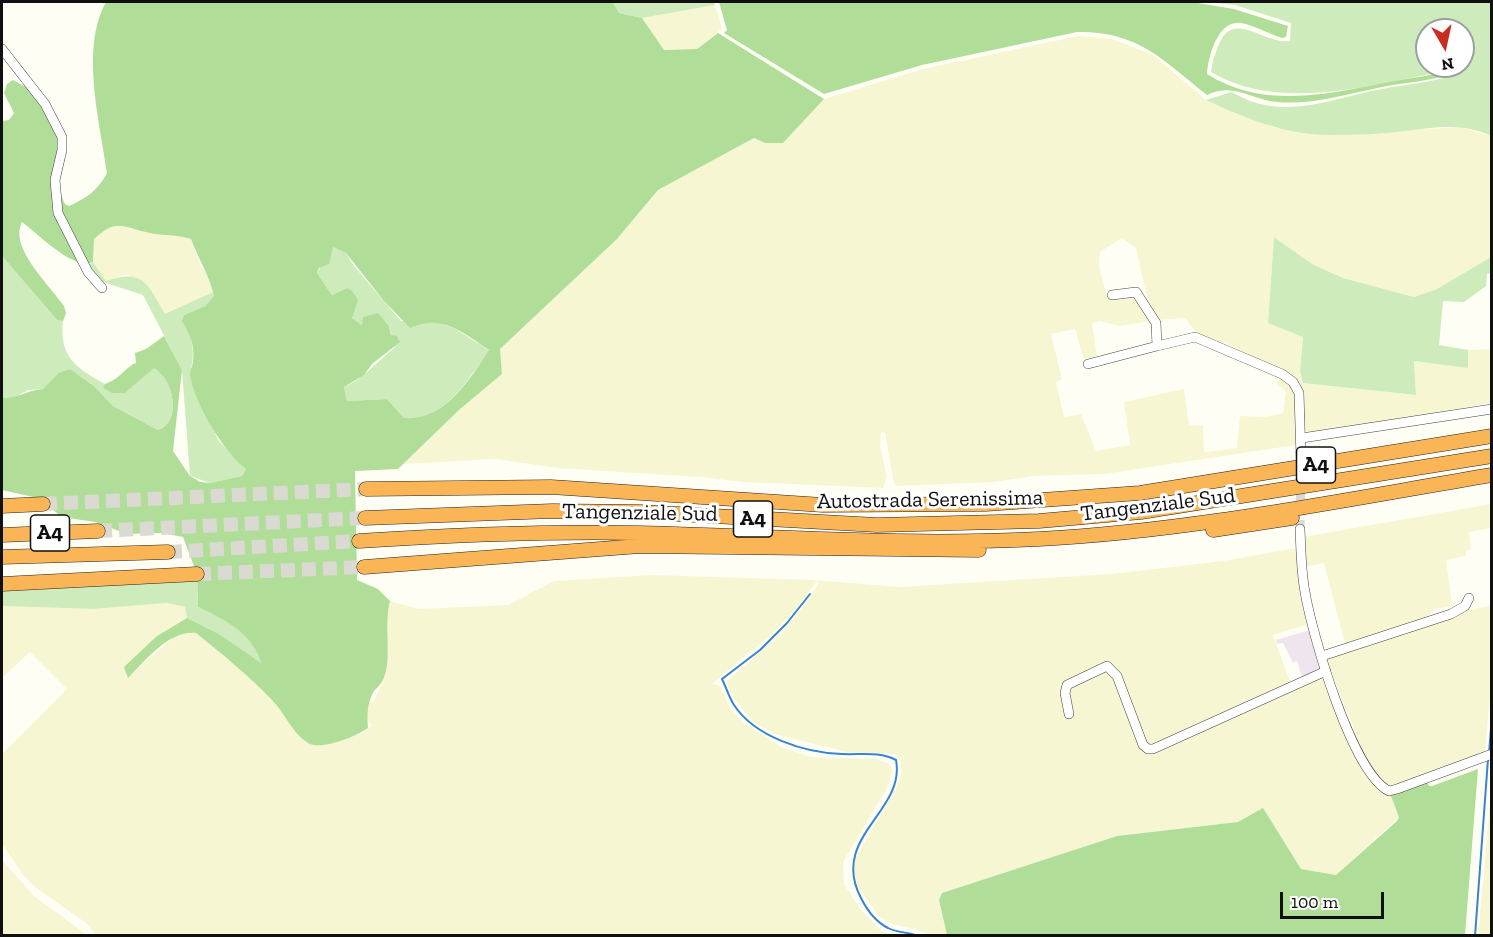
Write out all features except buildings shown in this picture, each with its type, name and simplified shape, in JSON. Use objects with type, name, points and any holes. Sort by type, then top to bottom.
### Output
[{"type":"highway","name":"Autostrada Serenissima","points":[[366,489],[551,487],[823,504],[986,504],[1140,493],[1491,436]]},
{"type":"highway","name":"Autostrada Serenissima","points":[[365,518],[552,511],[641,513],[877,525],[1039,521],[1152,510],[1491,456]]},
{"type":"highway","name":"Tangenziale Sud","points":[[360,541],[565,532],[926,542],[1040,539],[1145,530],[1491,475]]},
{"type":"highway","name":"Tangenziale Sud","points":[[364,567],[640,546],[937,552],[1041,548],[1146,539],[1251,525],[1491,484]]},
{"type":"highway","name":"A4","points":[[2,506],[43,504]]},
{"type":"highway","name":"A4","points":[[2,536],[98,531]]},
{"type":"highway","points":[[2,557],[168,552]]},
{"type":"highway","points":[[2,584],[197,574]]},
{"type":"street","points":[[2,50],[45,105],[62,137],[55,180],[58,213],[88,272],[102,288]]},
{"type":"street","points":[[1112,295],[1136,292],[1156,323],[1157,346]]},
{"type":"street","points":[[1088,364],[1195,337],[1281,374],[1293,382],[1299,393],[1301,458]]},
{"type":"street","points":[[1302,438],[1491,408]]},
{"type":"street","points":[[1299,529],[1298,544],[1312,628],[1354,745],[1381,787],[1389,790],[1397,789],[1487,756]]},
{"type":"street","points":[[1322,656],[1451,614],[1465,606],[1469,598]]},
{"type":"street","points":[[1069,714],[1065,693],[1067,685],[1107,666],[1117,676],[1143,745],[1148,749],[1153,749],[1326,670]]},
{"type":"shaded area","points":[[1310,630],[1324,670],[1303,680],[1297,661],[1293,663],[1283,643],[1277,644],[1276,640]]},
{"type":"green space","points":[[106,2],[613,2],[619,13],[642,18],[664,50],[697,49],[718,33],[824,99],[783,143],[765,143],[754,138],[658,190],[617,239],[500,349],[502,374],[459,410],[398,469],[355,471],[357,580],[378,589],[390,601],[387,621],[387,662],[383,680],[370,700],[368,728],[339,742],[314,745],[302,739],[277,705],[263,691],[196,633],[186,633],[167,641],[128,678],[124,667],[157,636],[187,618],[219,634],[261,663],[257,652],[244,635],[227,622],[198,607],[197,574],[183,537],[162,533],[127,534],[95,522],[62,517],[38,498],[2,490],[2,398],[43,389],[59,373],[70,369],[94,386],[113,406],[158,430],[171,418],[173,409],[170,390],[161,373],[154,368],[125,393],[112,393],[103,388],[105,384],[136,363],[135,353],[146,349],[164,336],[182,370],[173,451],[190,476],[200,482],[210,483],[242,476],[246,469],[219,439],[203,412],[192,385],[190,374],[193,363],[193,345],[182,321],[184,315],[205,306],[214,296],[210,281],[191,239],[115,226],[94,239],[93,262],[85,264],[67,257],[22,222],[19,232],[21,243],[32,266],[64,306],[66,313],[63,321],[57,320],[2,256],[2,121],[9,120],[14,113],[4,93],[7,84],[13,80],[33,91],[60,138],[54,180],[65,204],[69,206],[87,197],[107,173],[94,86],[94,41],[98,20]],"holes":[[[333,247],[346,253],[384,301],[410,328],[422,324],[442,324],[452,327],[489,350],[465,385],[455,396],[432,413],[404,418],[387,399],[347,401],[344,387],[364,375],[372,364],[400,342],[397,336],[391,335],[389,326],[378,313],[363,317],[362,325],[352,318],[358,300],[352,291],[347,288],[332,295],[317,273],[319,268],[329,264]]]},
{"type":"green space","points":[[613,2],[714,2],[715,5],[642,18],[619,13]]},
{"type":"green space","points":[[719,2],[1192,2],[1234,9],[1288,26],[1286,37],[1282,38],[1241,23],[1233,23],[1220,33],[1212,49],[1207,74],[1232,87],[1258,94],[1312,95],[1416,78],[1436,78],[1327,99],[1290,103],[1225,90],[1207,95],[1163,59],[1133,42],[1117,36],[1077,32],[922,65],[824,94],[724,33],[727,30]]},
{"type":"green space","points":[[1206,2],[1491,2],[1491,136],[1470,129],[1450,127],[1368,134],[1329,135],[1297,132],[1266,124],[1206,100],[1231,92],[1260,104],[1291,107],[1322,103],[1444,78],[1475,78],[1475,18],[1415,18],[1415,77],[1334,91],[1302,93],[1270,92],[1240,85],[1211,72],[1219,44],[1225,34],[1233,29],[1250,31],[1280,41],[1290,41],[1291,23],[1235,5]]},
{"type":"green space","points":[[715,5],[722,29],[697,49],[664,50],[642,18]]},
{"type":"green space","points":[[1078,36],[1112,39],[1153,55],[1206,100],[1275,128],[1328,135],[1460,127],[1491,136],[1491,257],[1437,289],[1414,297],[1343,278],[1312,264],[1274,237],[1268,322],[1303,337],[1300,371],[1303,383],[1416,395],[1414,361],[1468,367],[1468,350],[1491,349],[1491,403],[1321,433],[1308,432],[1305,430],[1300,388],[1286,373],[1227,344],[1198,334],[1185,318],[1158,320],[1146,293],[1136,248],[1122,238],[1100,252],[1099,266],[1106,294],[1112,297],[1134,294],[1152,321],[1119,326],[1099,321],[1092,323],[1097,356],[1084,359],[1075,329],[1051,334],[1062,379],[1056,382],[1064,417],[1081,414],[1096,451],[1130,445],[1124,402],[1184,389],[1189,425],[1203,426],[1204,452],[1237,448],[1240,416],[1265,417],[1283,413],[1286,392],[1277,383],[1281,376],[1292,383],[1296,394],[1296,445],[1104,474],[1034,476],[993,482],[898,486],[894,484],[885,432],[881,433],[880,445],[887,477],[883,488],[743,482],[558,468],[495,459],[403,464],[459,410],[502,374],[500,349],[617,239],[658,190],[754,138],[765,143],[783,143],[824,99],[923,69]]},
{"type":"green space","points":[[118,225],[132,226],[150,233],[176,234],[191,239],[199,262],[211,281],[213,292],[165,315],[153,292],[127,274],[106,281],[93,262],[94,239],[102,231]]},
{"type":"green space","points":[[1274,237],[1312,264],[1343,278],[1414,297],[1437,289],[1491,257],[1491,273],[1487,274],[1486,286],[1464,302],[1443,301],[1439,345],[1468,350],[1468,368],[1414,361],[1416,395],[1303,383],[1300,371],[1303,337],[1268,323]]},
{"type":"green space","points":[[333,247],[346,253],[354,266],[401,321],[434,321],[454,328],[490,351],[455,396],[432,413],[404,418],[387,399],[347,401],[344,387],[364,375],[395,347],[389,326],[385,321],[362,325],[352,318],[347,288],[332,295],[317,273]]},
{"type":"green space","points":[[2,256],[57,320],[63,321],[62,333],[67,353],[78,367],[105,384],[103,388],[132,387],[154,367],[161,373],[173,399],[171,418],[166,425],[158,430],[113,406],[94,386],[70,369],[43,389],[28,390],[12,399],[2,398]]},
{"type":"green space","points":[[93,262],[106,281],[128,276],[143,281],[154,294],[165,314],[213,292],[214,296],[205,306],[184,315],[193,350],[190,372],[218,440],[246,469],[242,476],[210,483],[190,476],[182,370],[143,295],[97,280],[89,265]]},
{"type":"green space","points":[[1491,504],[1491,528],[1469,532],[1471,549],[1466,551],[1466,556],[1446,560],[1452,606],[1435,609],[1427,617],[1345,644],[1324,563],[1305,567],[1303,537]]},
{"type":"green space","points":[[1298,549],[1308,624],[1273,635],[1291,684],[1324,670],[1354,745],[1389,791],[1399,817],[1336,875],[1301,869],[1263,809],[1238,822],[1117,836],[942,893],[939,900],[947,935],[930,935],[892,924],[880,917],[858,888],[854,870],[855,859],[897,786],[902,772],[900,759],[895,754],[847,752],[775,734],[752,721],[734,698],[726,682],[781,633],[819,583],[817,581],[795,610],[773,633],[712,684],[719,685],[731,710],[743,723],[783,748],[812,757],[876,759],[888,763],[893,770],[886,790],[843,862],[844,884],[861,910],[883,932],[904,935],[96,935],[86,923],[36,888],[23,875],[2,844],[2,754],[67,689],[30,652],[2,678],[2,606],[93,609],[167,603],[186,607],[187,618],[157,636],[128,677],[174,637],[187,632],[196,633],[247,675],[275,702],[292,726],[359,735],[372,725],[363,716],[365,707],[374,700],[384,680],[388,651],[385,618],[390,601],[419,609],[508,605],[554,581],[652,575],[814,580],[899,587],[1112,574],[1223,561]]},
{"type":"green space","points":[[197,581],[198,607],[228,622],[245,635],[257,652],[261,664],[219,634],[187,618],[185,607],[167,603],[93,609],[2,606],[2,591]]},
{"type":"green space","points":[[1491,606],[1492,674],[1485,751],[1403,784],[1389,786],[1382,784],[1361,747],[1326,659],[1456,611]]},
{"type":"green space","points":[[1478,769],[1465,935],[947,935],[939,900],[942,893],[1117,836],[1238,822],[1263,808],[1301,869],[1336,875],[1397,821],[1399,817],[1389,791],[1425,778],[1429,786],[1432,786]]},
{"type":"green space","points":[[1491,791],[1491,935],[1478,935],[1481,903]]},
{"type":"green space","points":[[2,860],[34,896],[87,935],[2,935]]},
{"type":"waterway","points":[[810,594],[787,623],[760,650],[722,679],[732,702],[743,716],[755,726],[782,741],[828,753],[876,754],[896,760],[896,778],[890,795],[861,841],[854,858],[854,877],[861,898],[876,919],[892,930],[919,936]]},
{"type":"waterway","points":[[1489,753],[1492,716]]},
{"type":"waterway","points":[[1475,936],[1488,759]]},
{"type":"tunnel","points":[[1300,529],[1301,462]]},
{"type":"tunnel","points":[[43,504],[366,489]]},
{"type":"tunnel","points":[[98,531],[365,518]]},
{"type":"tunnel","points":[[168,552],[359,541]]},
{"type":"tunnel","points":[[197,574],[364,567]]}]
